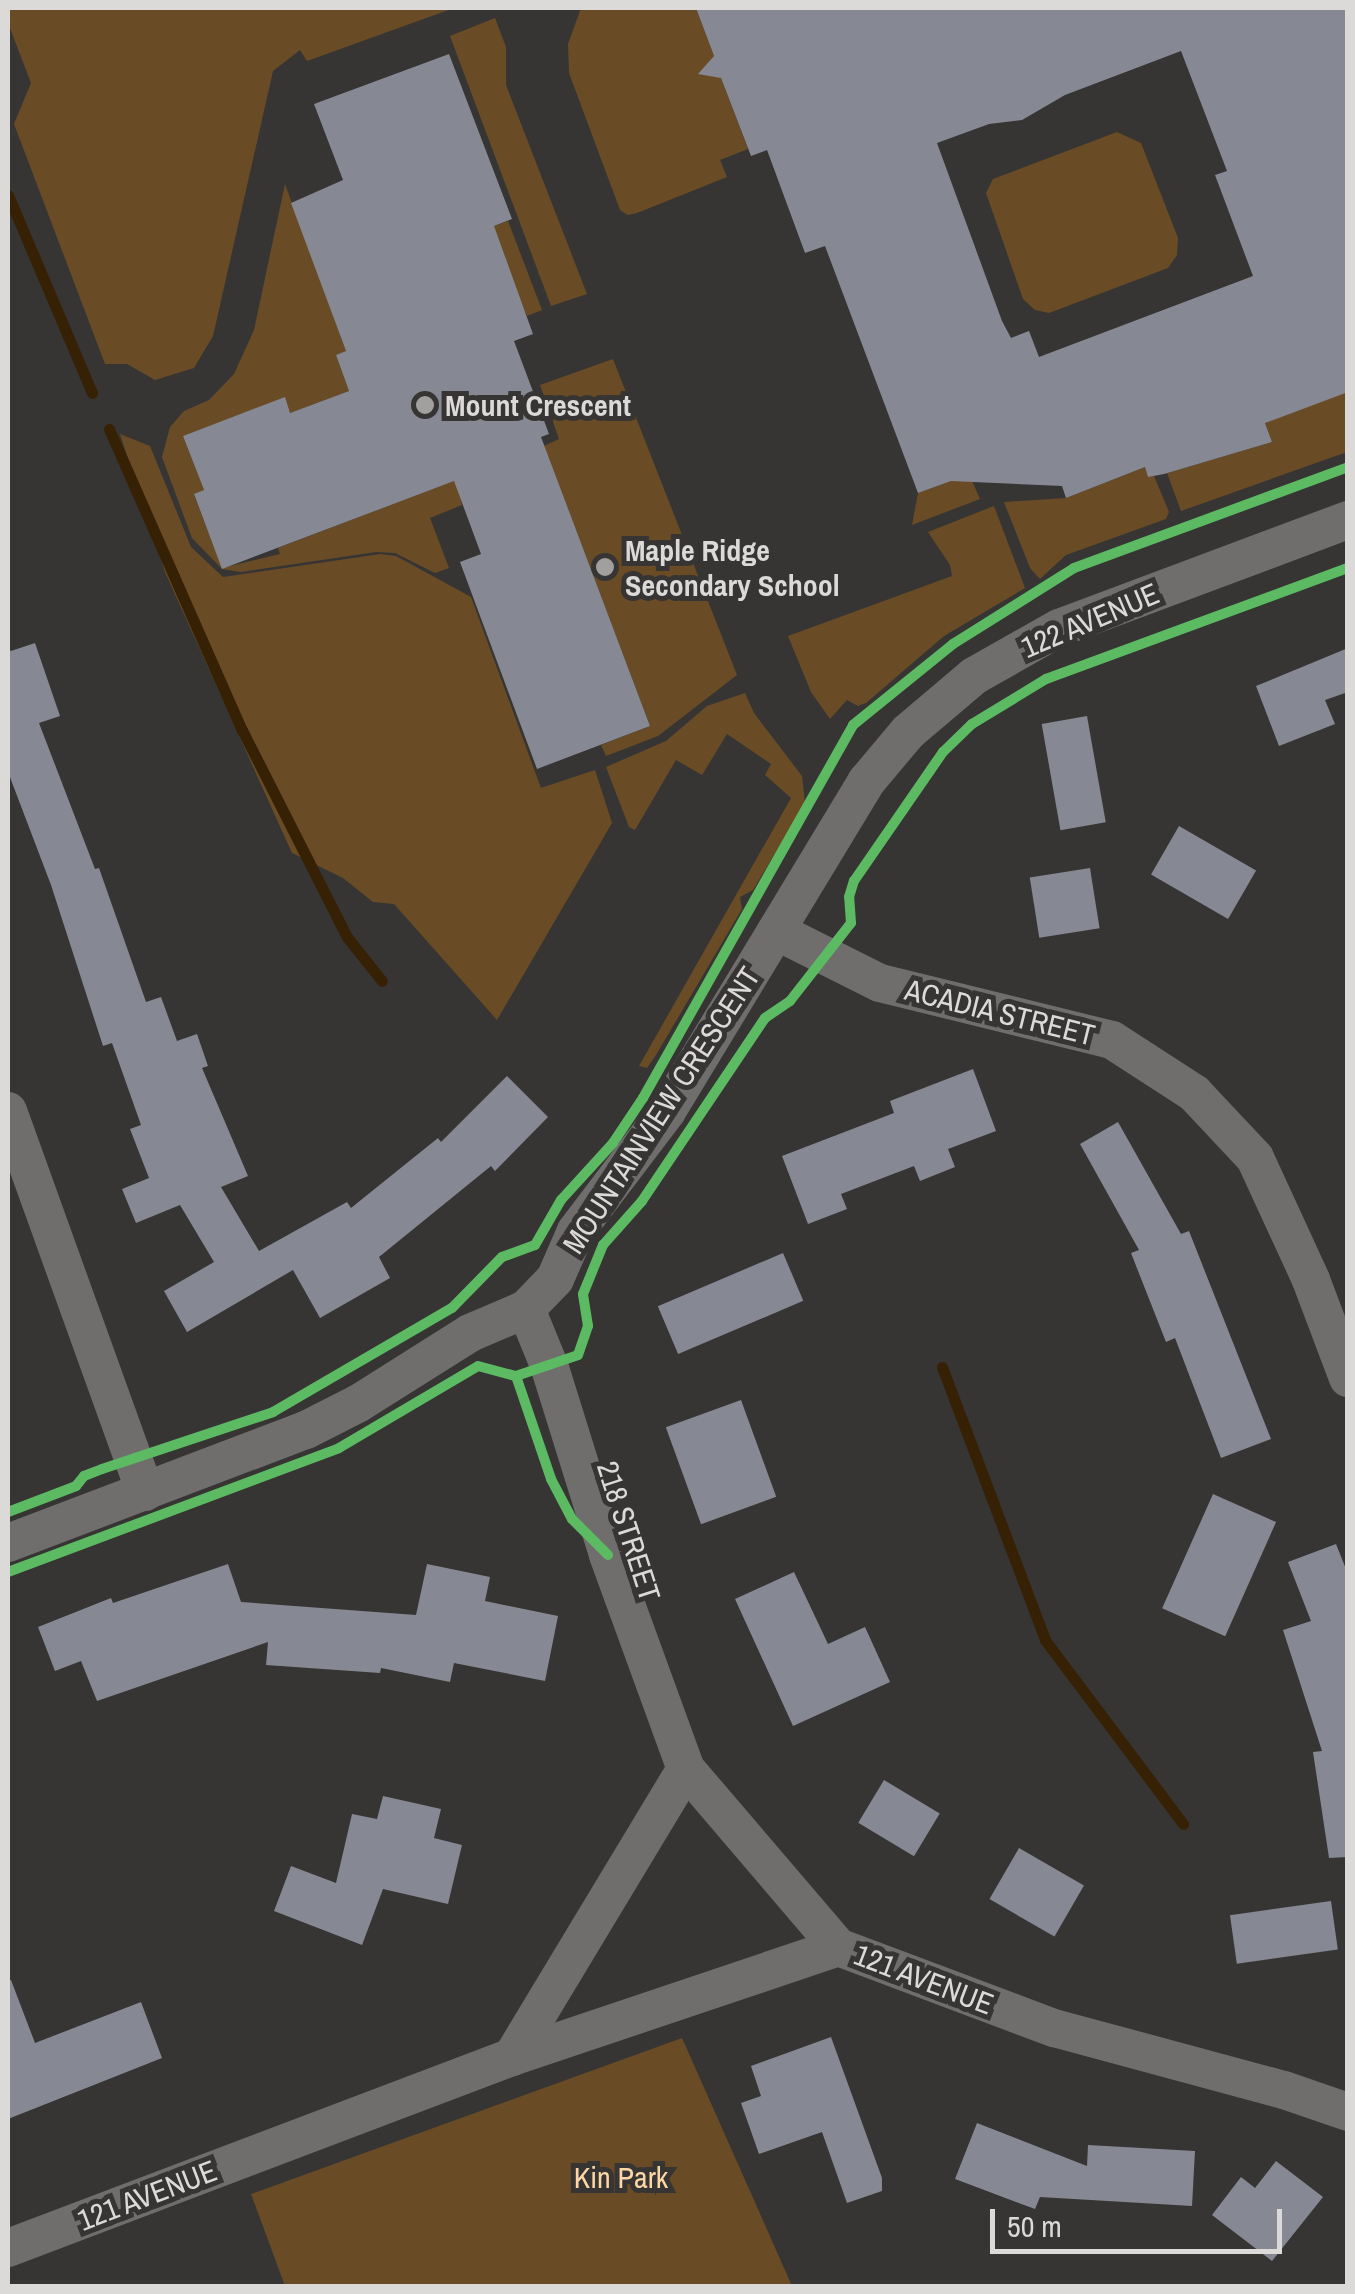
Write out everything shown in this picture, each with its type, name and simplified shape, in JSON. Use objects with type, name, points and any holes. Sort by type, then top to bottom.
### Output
[{"type":"street","name":"122 AVENUE","points":[[776,931],[881,763],[918,722],[974,676],[1059,628],[1348,520]]},
{"type":"street","name":"MOUNTAINVIEW CRESCENT","points":[[8,1543],[333,1417],[470,1332],[526,1309],[554,1279],[583,1220],[666,1111],[776,931]]},
{"type":"street","name":"ACADIA STREET","points":[[776,931],[880,982],[1112,1040],[1194,1093],[1255,1158],[1311,1280],[1348,1378]]},
{"type":"street","points":[[8,1111],[145,1492]]},
{"type":"street","name":"218 STREET","points":[[526,1309],[549,1365],[608,1555],[686,1769],[838,1946]]},
{"type":"street","points":[[512,2056],[686,1769]]},
{"type":"street","name":"121 AVENUE","points":[[8,2248],[512,2056],[838,1946],[1054,2028],[1284,2090],[1348,2112]]},
{"type":"green space","points":[[8,8],[454,8],[307,61],[300,50],[273,71],[213,336],[194,368],[155,380],[127,364],[105,364],[14,124],[31,83],[8,23]]},
{"type":"green space","points":[[581,8],[696,8],[714,56],[709,63],[721,78],[748,149],[720,160],[727,177],[637,213],[628,215],[620,210],[569,73],[568,44]]},
{"type":"green space","points":[[495,18],[506,47],[506,85],[587,294],[551,306],[450,36]]},
{"type":"green space","points":[[1117,132],[1141,143],[1178,238],[1177,255],[1168,268],[1049,313],[1035,310],[1023,299],[986,193],[993,179]]},
{"type":"green space","points":[[285,184],[346,351],[336,355],[349,391],[290,413],[284,398],[183,436],[204,490],[194,495],[222,568],[280,554],[278,548],[456,480],[462,505],[430,518],[449,568],[435,573],[395,553],[376,552],[241,572],[222,569],[192,538],[162,457],[170,427],[184,411],[209,400],[234,374],[254,330]]},
{"type":"green space","points":[[508,221],[542,310],[527,316],[489,228]]},
{"type":"green space","points":[[613,359],[737,675],[658,736],[606,756],[601,745],[650,726],[544,446],[559,439],[540,385]]},
{"type":"green space","points":[[1347,388],[1347,452],[1181,511],[1167,473],[1272,442],[1265,423]]},
{"type":"green space","points":[[120,434],[150,446],[191,547],[223,577],[380,554],[396,556],[471,597],[541,788],[595,770],[612,823],[497,1020],[394,904],[373,902],[343,878],[292,853],[165,572]]},
{"type":"green space","points":[[1145,467],[1148,476],[1154,476],[1169,512],[1166,519],[1066,555],[1040,579],[1030,568],[1004,502],[1066,498]]},
{"type":"green space","points":[[969,474],[980,499],[912,525],[918,493]]},
{"type":"green space","points":[[994,506],[1025,588],[944,636],[866,703],[858,706],[847,700],[830,719],[811,692],[788,636],[952,576],[950,565],[928,532]]},
{"type":"green space","points":[[745,693],[754,713],[802,776],[805,803],[753,890],[740,897],[742,909],[656,1055],[647,1068],[639,1066],[791,798],[765,775],[771,764],[727,734],[702,775],[676,760],[635,830],[629,827],[606,767],[666,741],[707,706]]},
{"type":"green space","name":"Kin Park","points":[[682,2038],[792,2286],[285,2286],[251,2194]]},
{"type":"building","points":[[696,8],[1348,8],[1348,392],[1265,423],[1272,442],[1164,474],[1148,477],[1145,467],[1066,498],[1062,486],[951,481],[918,493],[825,246],[805,253],[767,150],[751,156],[721,78],[698,74],[714,56]],"holes":[[[1181,51],[1227,171],[1215,175],[1253,276],[1039,357],[1029,331],[1011,338],[1002,321],[937,143],[989,124],[1022,120],[1065,95]]]},
{"type":"building","name":"Mount Crescent","points":[[449,54],[512,219],[494,226],[533,334],[514,341],[549,434],[541,437],[650,726],[537,769],[460,562],[481,554],[454,481],[222,569],[194,494],[204,490],[183,436],[285,397],[290,413],[349,391],[336,355],[346,351],[291,203],[343,180],[314,104]]},
{"type":"building","points":[[35,643],[60,716],[39,723],[95,869],[99,868],[146,1002],[161,997],[177,1041],[197,1034],[208,1066],[202,1068],[248,1176],[221,1187],[259,1251],[347,1202],[351,1208],[438,1138],[441,1142],[507,1076],[548,1117],[495,1171],[491,1166],[379,1257],[390,1278],[320,1318],[293,1270],[187,1332],[164,1291],[214,1262],[180,1205],[136,1223],[122,1189],[149,1178],[130,1129],[141,1125],[112,1043],[103,1046],[51,885],[8,772],[8,648],[11,651]]},
{"type":"building","points":[[1348,648],[1348,692],[1325,700],[1335,724],[1279,746],[1256,686]]},
{"type":"building","points":[[1087,716],[1106,822],[1060,830],[1042,724]]},
{"type":"building","points":[[1179,826],[1256,871],[1228,919],[1151,874]]},
{"type":"building","points":[[1090,868],[1100,928],[1039,938],[1030,878]]},
{"type":"building","points":[[973,1069],[996,1131],[948,1149],[955,1167],[920,1181],[914,1166],[841,1194],[847,1209],[808,1224],[782,1156],[894,1113],[890,1101]]},
{"type":"building","points":[[1118,1122],[1181,1234],[1189,1231],[1271,1439],[1221,1458],[1175,1338],[1166,1342],[1131,1253],[1139,1250],[1080,1144]]},
{"type":"building","points":[[783,1253],[803,1301],[678,1354],[658,1306]]},
{"type":"building","points":[[741,1400],[776,1497],[701,1524],[666,1427]]},
{"type":"building","points":[[1213,1494],[1276,1522],[1225,1636],[1162,1608]]},
{"type":"building","points":[[1336,1544],[1348,1574],[1348,1857],[1329,1858],[1313,1752],[1322,1751],[1283,1630],[1311,1621],[1288,1562]]},
{"type":"building","points":[[228,1564],[241,1602],[416,1615],[427,1564],[490,1577],[485,1601],[558,1616],[545,1681],[454,1663],[450,1682],[381,1668],[380,1673],[266,1665],[268,1642],[97,1701],[81,1661],[55,1671],[38,1627],[111,1598],[113,1603]]},
{"type":"building","points":[[794,1572],[828,1644],[865,1627],[890,1682],[793,1726],[735,1599]]},
{"type":"building","points":[[884,1780],[940,1813],[914,1856],[858,1823]]},
{"type":"building","points":[[383,1796],[441,1809],[434,1838],[462,1845],[448,1904],[383,1889],[362,1945],[274,1911],[291,1866],[336,1883],[352,1814],[377,1819]]},
{"type":"building","points":[[1019,1848],[1084,1886],[1054,1937],[990,1899]]},
{"type":"building","points":[[1331,1901],[1338,1950],[1237,1964],[1230,1915]]},
{"type":"building","points":[[8,1980],[35,2043],[141,2002],[162,2058],[8,2119]]},
{"type":"building","points":[[831,2037],[882,2178],[882,2191],[847,2203],[822,2132],[759,2154],[741,2103],[761,2096],[751,2066]]},
{"type":"building","points":[[977,2123],[1087,2166],[1088,2145],[1195,2151],[1192,2206],[1040,2197],[1035,2209],[955,2179]]},
{"type":"building","points":[[1276,2161],[1323,2197],[1272,2261],[1212,2215],[1241,2177],[1255,2188]]},
{"type":"waterway","points":[[8,195],[92,393]]},
{"type":"waterway","points":[[109,429],[242,730],[347,937],[382,981]]},
{"type":"waterway","points":[[942,1367],[1045,1640],[1183,1824]]},
{"type":"cycle path","points":[[8,1512],[76,1486],[84,1476],[102,1469],[273,1412],[452,1308],[502,1257],[535,1245],[561,1200],[613,1143],[643,1098],[853,725],[953,644],[1074,568],[1348,467]]},
{"type":"cycle path","points":[[8,1572],[339,1448],[478,1366],[516,1376],[578,1355],[588,1326],[583,1294],[603,1245],[642,1201],[765,1018],[790,1001],[851,923],[849,897],[854,881],[943,752],[972,724],[1046,679],[1348,568]]},
{"type":"cycle path","points":[[516,1376],[551,1479],[572,1519],[608,1555]]},
{"type":"place","name":"Mount Crescent","points":[[425,405]]},
{"type":"place","name":"Maple Ridge Secondary School","points":[[605,567]]}]
